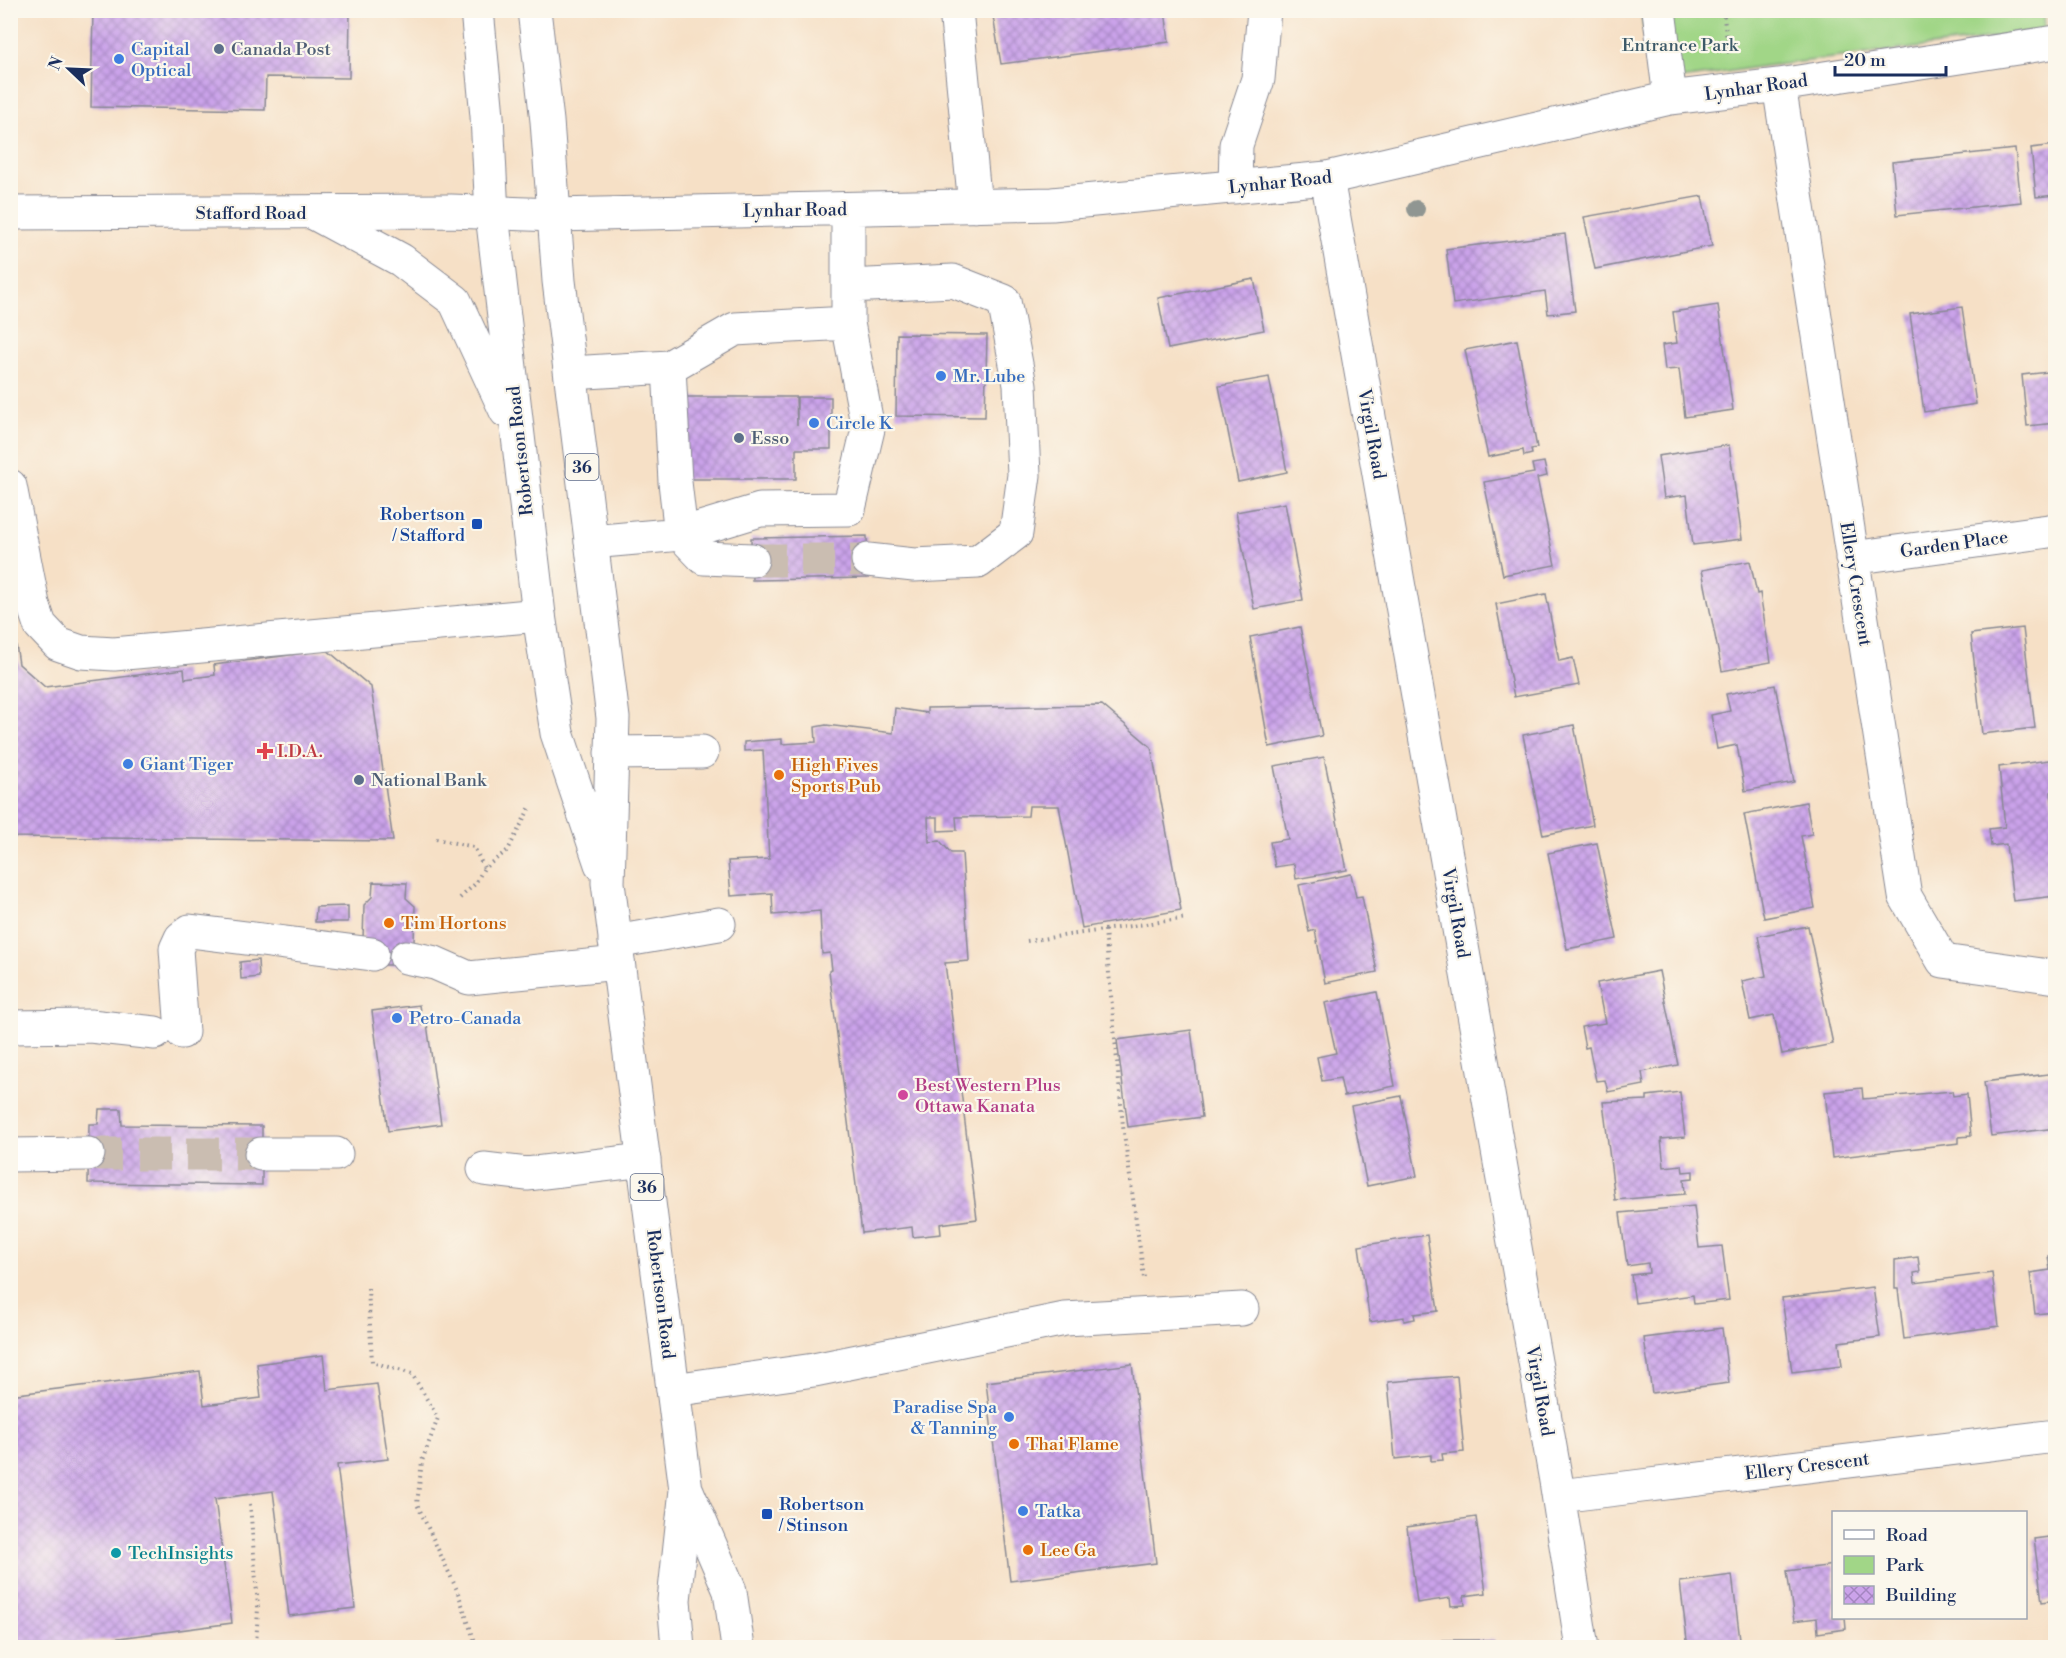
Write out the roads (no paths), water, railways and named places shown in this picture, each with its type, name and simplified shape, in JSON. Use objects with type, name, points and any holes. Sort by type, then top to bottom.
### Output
[{"type":"street","name":"Robertson Road","points":[[477,10],[487,116],[492,214],[539,615],[557,733],[608,884]]},
{"type":"street","name":"Robertson Road","points":[[534,10],[571,373],[613,718],[608,884],[686,1490],[674,1600],[678,1647]]},
{"type":"street","points":[[956,10],[975,206]]},
{"type":"street","points":[[1235,187],[1236,145],[1258,79],[1264,10]]},
{"type":"street","points":[[1659,10],[1670,98]]},
{"type":"street","name":"Lynhar Road","points":[[492,214],[554,215],[1052,204],[1326,178],[1670,98],[1779,85],[2055,42]]},
{"type":"street","name":"Ellery Crescent","points":[[1779,85],[1905,896],[1942,961],[2055,977]]},
{"type":"street","name":"Virgil Road","points":[[1326,178],[1559,1496],[1582,1647]]},
{"type":"street","points":[[591,542],[681,534],[760,510],[849,509],[868,429],[848,323],[848,209]]},
{"type":"street","points":[[312,212],[401,260],[455,301],[517,435]]},
{"type":"street","name":"Stafford Road","points":[[10,213],[492,214]]},
{"type":"street","points":[[848,286],[953,281],[1004,301],[1020,386],[1024,475],[1016,533],[978,562],[914,565],[868,560]]},
{"type":"street","points":[[571,373],[669,368],[735,329],[848,323]]},
{"type":"street","points":[[669,368],[675,482],[681,534],[704,558],[752,560]]},
{"type":"street","points":[[10,486],[33,604],[40,625],[58,644],[81,652],[114,654],[539,615]]},
{"type":"street","name":"Garden Place","points":[[1852,558],[2055,530]]},
{"type":"street","points":[[611,753],[702,752]]},
{"type":"street","points":[[406,957],[435,963],[469,978],[617,952],[719,924]]},
{"type":"street","points":[[10,1027],[90,1026],[168,1032],[177,949],[182,938],[190,931],[372,954]]},
{"type":"street","points":[[10,1155],[88,1154]]},
{"type":"street","points":[[261,1155],[336,1154]]},
{"type":"street","points":[[484,1169],[527,1174],[644,1161]]},
{"type":"street","points":[[673,1390],[814,1370],[1065,1319],[1242,1309]]},
{"type":"street","name":"Ellery Crescent","points":[[1559,1496],[2055,1436]]},
{"type":"street","name":"Robertson Road","points":[[686,1490],[730,1591],[738,1647]]},
{"type":"tunnel","points":[[752,560],[868,560]]},
{"type":"tunnel","points":[[88,1154],[261,1154]]},
{"type":"place","name":"Canada Post","points":[[219,49]]},
{"type":"place","name":"Capital Optical","points":[[119,59]]},
{"type":"place","name":"Mr. Lube","points":[[941,376]]},
{"type":"place","name":"Circle K","points":[[814,423]]},
{"type":"place","name":"Esso","points":[[739,438]]},
{"type":"place","name":"Robertson / Stafford","points":[[477,524]]},
{"type":"place","name":"I.D.A.","points":[[265,751]]},
{"type":"place","name":"Giant Tiger","points":[[128,764]]},
{"type":"place","name":"High Fives Sports Pub","points":[[779,775]]},
{"type":"place","name":"National Bank","points":[[359,780]]},
{"type":"place","name":"Tim Hortons","points":[[389,923]]},
{"type":"place","name":"Petro-Canada","points":[[397,1018]]},
{"type":"place","name":"Best Western Plus Ottawa Kanata","points":[[903,1095]]},
{"type":"place","name":"Paradise Spa & Tanning","points":[[1009,1417]]},
{"type":"place","name":"Thai Flame","points":[[1014,1444]]},
{"type":"place","name":"Tatka","points":[[1023,1511]]},
{"type":"place","name":"Robertson / Stinson","points":[[767,1514]]},
{"type":"place","name":"Lee Ga","points":[[1028,1550]]},
{"type":"place","name":"TechInsights","points":[[116,1553]]},
{"type":"park label","name":"Entrance Park","points":[[1680,45]]}]
